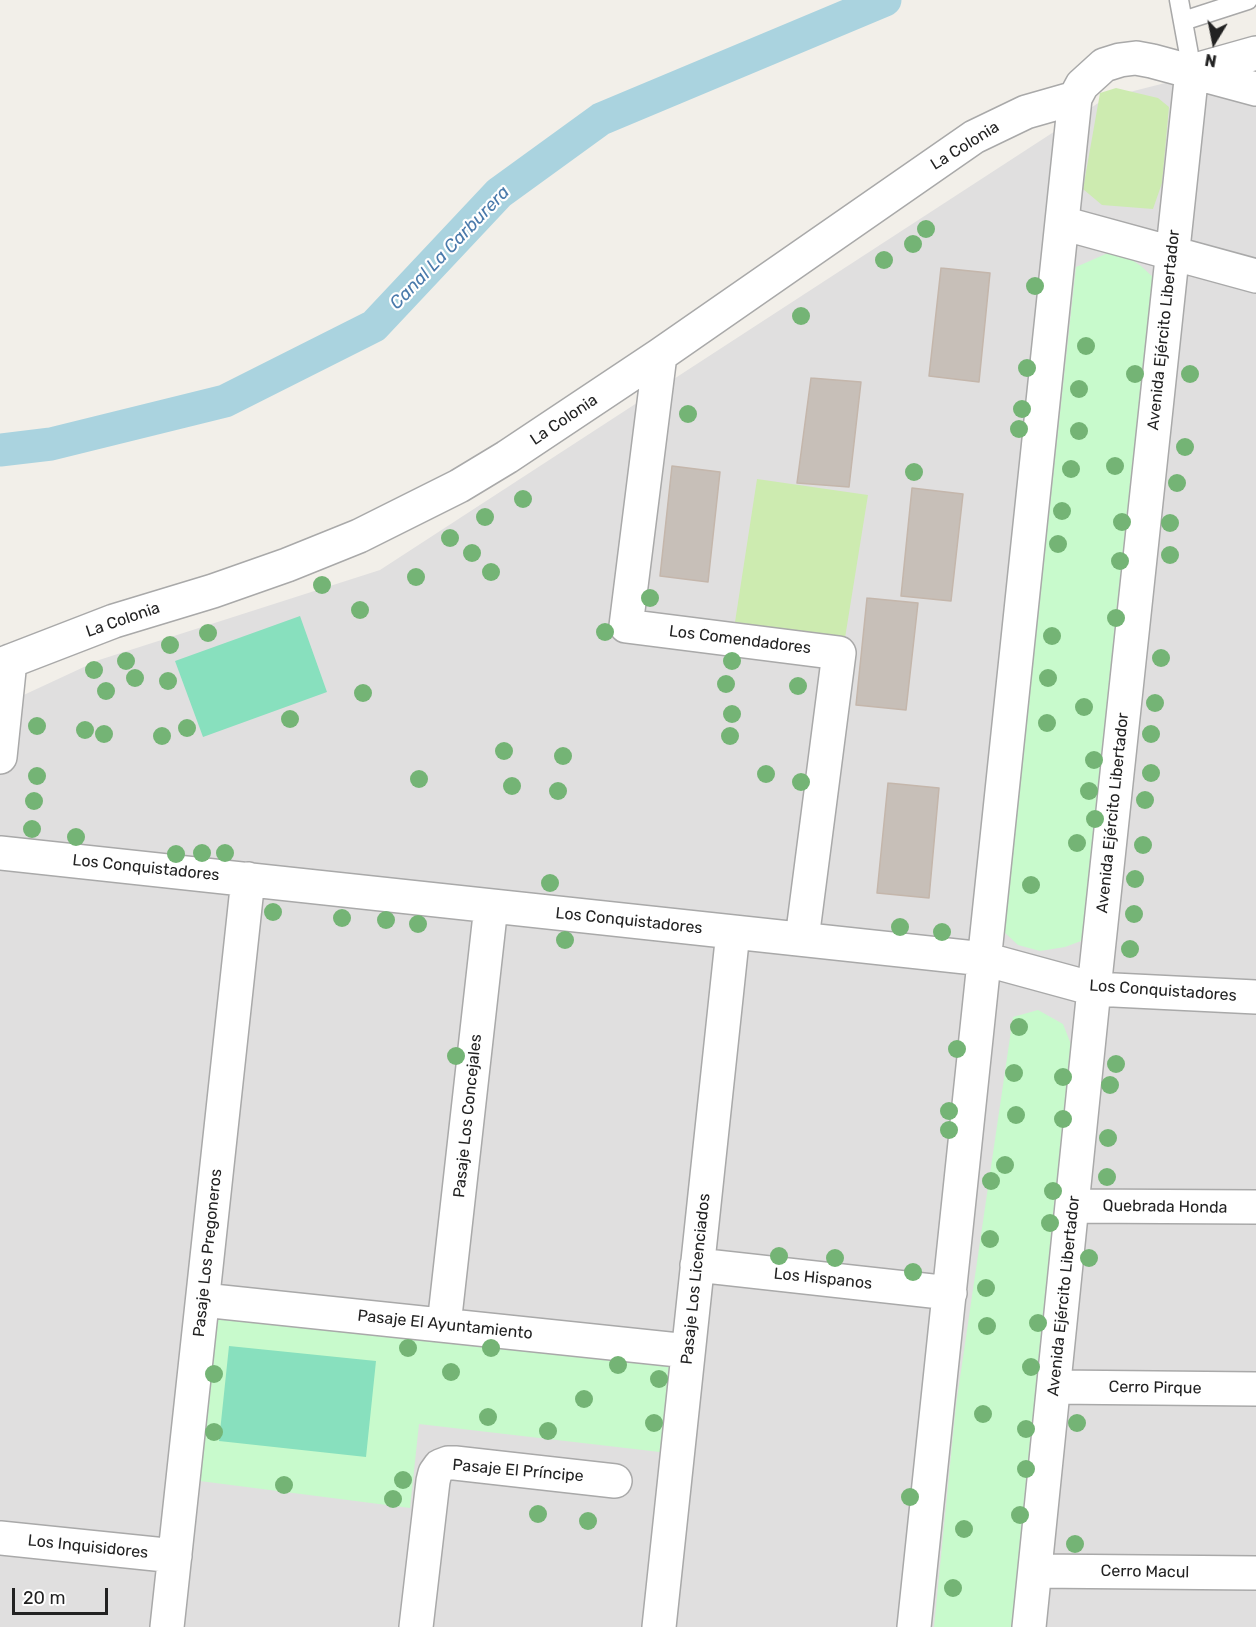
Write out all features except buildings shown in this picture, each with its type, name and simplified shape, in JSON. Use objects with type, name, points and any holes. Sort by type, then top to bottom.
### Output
[{"type":"street","points":[[1192,71],[1256,53]]},
{"type":"street","points":[[914,1627],[1075,98],[1082,85],[1104,65],[1136,58],[1256,89]]},
{"type":"street","name":"Avenida Ejército Libertador","points":[[1029,1627],[1094,989],[1192,71]]},
{"type":"street","name":"La Colonia","points":[[0,756],[5,663],[114,621],[213,591],[287,565],[359,536],[449,491],[507,458],[660,355],[974,137],[1026,112],[1075,98]]},
{"type":"street","points":[[1062,223],[1256,276]]},
{"type":"street","name":"Los Comendadores","points":[[660,355],[626,626],[839,653],[802,939]]},
{"type":"street","name":"Los Conquistadores","points":[[0,853],[984,959],[1094,989],[1256,998]]},
{"type":"street","name":"Pasaje Los Pregoneros","points":[[167,1627],[248,879]]},
{"type":"street","name":"Pasaje Los Concejales","points":[[444,1325],[491,906]]},
{"type":"street","name":"Pasaje Los Licenciados","points":[[658,1627],[733,932]]},
{"type":"street","name":"Quebrada Honda","points":[[1073,1206],[1256,1207]]},
{"type":"street","name":"Los Hispanos","points":[[697,1265],[950,1293]]},
{"type":"street","name":"Pasaje El Ayuntamiento","points":[[202,1300],[688,1351]]},
{"type":"street","name":"Cerro Pirque","points":[[1054,1387],[1256,1389]]},
{"type":"street","name":"Pasaje El Príncipe","points":[[416,1627],[433,1481],[440,1466],[455,1463],[615,1481]]},
{"type":"street","name":"Los Inquisidores","points":[[0,1538],[175,1556]]},
{"type":"street","name":"Cerro Macul","points":[[1035,1571],[1256,1573]]},
{"type":"lane","name":"Avenida Ejército Libertador","points":[[1179,0],[1192,71]]},
{"type":"lane","points":[[1183,21],[1248,0]]},
{"type":"shaded area","points":[[1256,60],[1256,1627],[0,1627],[0,706],[99,660],[380,570],[1106,98]]},
{"type":"green space","points":[[1116,88],[1158,98],[1169,107],[1162,183],[1153,209],[1102,205],[1083,189],[1100,93]]},
{"type":"green space","points":[[1108,253],[1123,254],[1155,279],[1089,938],[1065,947],[1040,951],[1018,945],[1003,931],[1076,267]]},
{"type":"green space","points":[[757,479],[868,495],[845,638],[735,622]]},
{"type":"green space","points":[[300,616],[327,692],[203,737],[175,661]]},
{"type":"green space","points":[[1038,1010],[1063,1024],[1074,1052],[1013,1627],[934,1627],[956,1405],[1013,1017]]},
{"type":"green space","points":[[211,1306],[670,1359],[660,1452],[419,1424],[410,1508],[192,1480]]},
{"type":"green space","points":[[229,1346],[376,1361],[366,1457],[219,1441]]},
{"type":"waterway","name":"Canal La Carburera","points":[[0,450],[51,444],[225,401],[374,326],[499,193],[601,119],[885,0]]}]
